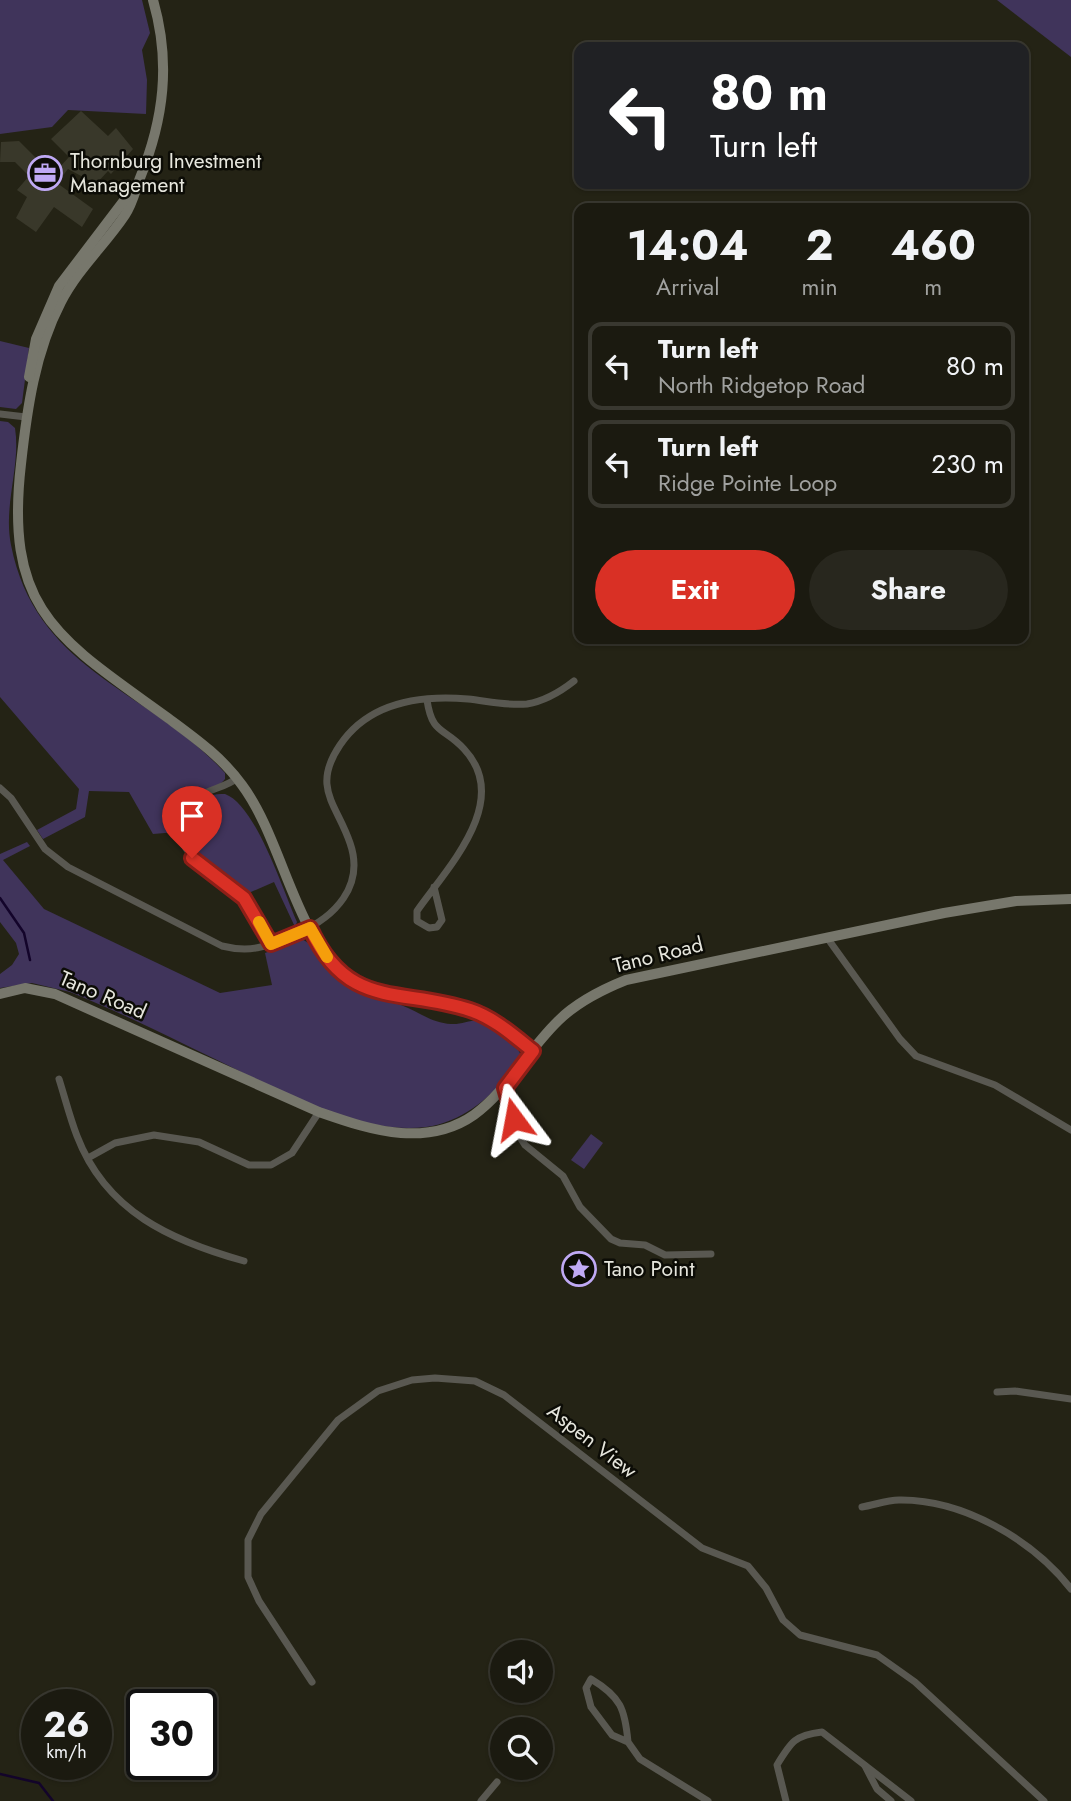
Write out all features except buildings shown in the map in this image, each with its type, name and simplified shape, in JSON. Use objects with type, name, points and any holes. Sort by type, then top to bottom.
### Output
[{"type":"street","points":[[153,0],[162,41],[164,89],[154,140],[126,213],[60,303],[31,386],[16,504],[17,534],[25,572],[44,613],[73,647],[203,744],[237,778],[262,817],[310,928],[329,959],[362,986],[392,997],[471,1011],[494,1022],[533,1051]]},
{"type":"street","points":[[0,414],[26,417]]},
{"type":"street","points":[[0,788],[11,798],[45,849],[68,867],[222,946],[243,951],[271,944],[310,928],[326,919],[342,902],[354,869],[350,842],[329,798],[328,776],[334,755],[355,727],[375,712],[397,704],[450,698],[526,704],[551,696],[574,681]]},
{"type":"street","points":[[427,700],[433,726],[461,746],[474,764],[482,797],[474,827],[434,887],[416,914],[419,923],[429,928],[437,927],[442,917],[434,887]]},
{"type":"street","points":[[237,778],[228,786],[205,792],[194,800],[183,821],[182,839],[192,858],[249,904],[271,944]]},
{"type":"street","name":"Tano Road","points":[[0,994],[25,988],[68,998],[318,1112],[395,1132],[430,1133],[473,1117],[505,1088],[557,1021],[601,990],[626,980],[828,939],[904,920],[1016,901],[1071,899]]},
{"type":"street","points":[[828,939],[900,1039],[916,1056],[995,1084],[1071,1130]]},
{"type":"street","points":[[58,1079],[77,1137],[88,1158],[118,1200],[164,1233],[200,1249],[244,1261]]},
{"type":"street","points":[[505,1088],[518,1134],[525,1146],[563,1176],[580,1207],[611,1239],[645,1245],[665,1255],[711,1254]]},
{"type":"street","points":[[88,1158],[115,1143],[154,1135],[199,1142],[249,1165],[271,1165],[292,1153],[318,1112]]},
{"type":"street","points":[[475,1381],[478,1371]]},
{"type":"street","name":"Aspen View","points":[[312,1682],[251,1587],[246,1555],[256,1522],[332,1427],[362,1400],[390,1386],[412,1380],[475,1381],[504,1395],[702,1548],[748,1566],[766,1588],[783,1620],[800,1635],[877,1655],[915,1682],[1044,1801]]},
{"type":"street","points":[[997,1392],[1015,1391],[1071,1399]]},
{"type":"street","points":[[862,1507],[898,1500],[945,1505],[1006,1532],[1054,1567],[1071,1589]]},
{"type":"street","points":[[628,1742],[612,1735],[592,1707],[586,1688],[591,1679],[618,1700],[626,1715],[628,1742],[640,1759],[708,1801]]},
{"type":"street","points":[[786,1801],[777,1765],[787,1749],[803,1734],[822,1732],[911,1801]]},
{"type":"street","points":[[864,1765],[877,1788],[891,1801]]},
{"type":"street","points":[[481,1801],[497,1782]]},
{"type":"shaded area","points":[[0,0],[142,0],[150,33],[142,50],[147,80],[146,114],[68,110],[52,127],[0,134]]},
{"type":"shaded area","points":[[997,0],[1071,0],[1071,57]]},
{"type":"shaded area","points":[[0,341],[29,348],[22,403],[16,409],[0,407]]},
{"type":"shaded area","points":[[0,421],[8,422],[15,428],[16,457],[9,515],[11,545],[24,588],[44,622],[70,651],[195,744],[225,773],[225,779],[219,785],[195,795],[182,807],[177,832],[153,834],[129,792],[89,791],[85,817],[43,839],[37,830],[76,809],[79,789],[0,697]]},
{"type":"shaded area","points":[[215,794],[225,794],[236,801],[258,831],[297,922],[295,927],[274,882],[244,895],[201,858],[186,837],[186,824],[199,802]]},
{"type":"shaded area","points":[[27,842],[30,846],[3,860],[44,909],[220,993],[272,985],[265,953],[301,939],[312,947],[337,976],[356,990],[444,1023],[482,1021],[516,1046],[521,1055],[493,1092],[469,1111],[441,1124],[400,1128],[346,1117],[290,1096],[70,992],[32,983],[0,988],[0,974],[12,965],[19,954],[16,943],[0,922],[0,854]]},
{"type":"shaded area","points":[[591,1134],[603,1143],[584,1169],[571,1160]]},
{"type":"waterway","points":[[0,898],[24,933],[30,960]]},
{"type":"waterway","points":[[0,1774],[39,1783],[53,1801]]},
{"type":"slow traffic","points":[[259,922],[271,944],[310,928],[327,957]]},
{"type":"place","name":"Thornburg Investment Management","points":[[45,173]]},
{"type":"place","name":"Tano Point","points":[[579,1269]]},
{"type":"route","points":[[192,858],[244,898],[271,944],[310,928],[337,968],[362,986],[392,997],[471,1011],[487,1017],[526,1045],[533,1051],[505,1088],[512,1103],[514,1119]]}]
